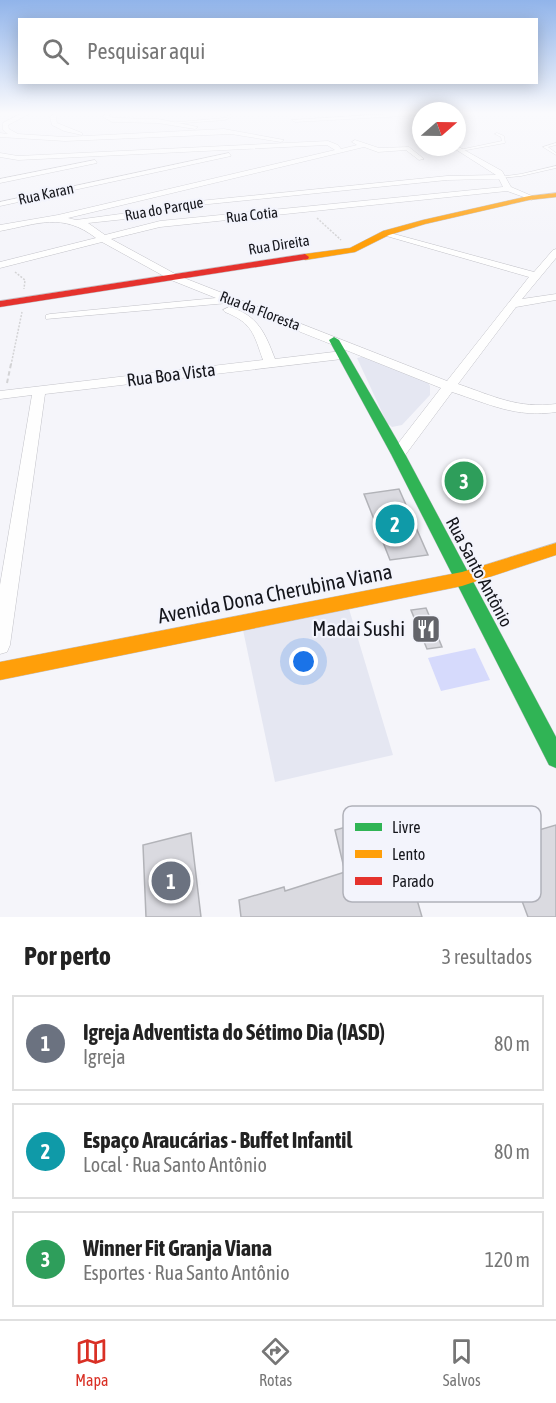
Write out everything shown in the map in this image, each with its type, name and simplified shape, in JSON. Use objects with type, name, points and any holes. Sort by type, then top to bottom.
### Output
[{"type":"street","points":[[0,155],[18,158]]},
{"type":"street","points":[[0,161],[18,158],[121,155]]},
{"type":"street","name":"Rua Karan","points":[[0,204],[231,155]]},
{"type":"street","points":[[0,234],[84,220],[325,155]]},
{"type":"street","points":[[416,155],[421,159]]},
{"type":"street","points":[[468,155],[492,168],[508,189],[529,198]]},
{"type":"street","points":[[0,181],[110,156]]},
{"type":"street","name":"Rua do Parque","points":[[84,220],[135,215],[189,204],[272,195],[501,177]]},
{"type":"street","points":[[402,183],[421,197]]},
{"type":"street","name":"Rua Cotia","points":[[3,265],[160,224],[508,189]]},
{"type":"street","points":[[272,195],[281,212]]},
{"type":"street","name":"Rua Direita","points":[[0,304],[352,250],[386,234],[423,222],[529,198],[556,195]]},
{"type":"street","points":[[0,228],[58,218],[84,220]]},
{"type":"street","name":"Rua da Floresta","points":[[84,220],[104,239],[175,278],[449,386],[518,409],[534,411],[556,408]]},
{"type":"street","points":[[386,234],[536,276]]},
{"type":"street","points":[[398,454],[512,304],[556,252]]},
{"type":"street","points":[[512,304],[556,297]]},
{"type":"street","points":[[50,317],[231,300]]},
{"type":"street","points":[[203,302],[248,317],[257,329],[270,363]]},
{"type":"street","name":"Rua Santo Antônio","points":[[334,340],[398,454],[556,758]]},
{"type":"street","name":"Rua Boa Vista","points":[[2,395],[368,353]]},
{"type":"street","points":[[0,645],[39,391]]},
{"type":"street","name":"Avenida Dona Cherubina Viana","points":[[0,671],[462,579],[556,549]]},
{"type":"lane","points":[[501,177],[556,167]]},
{"type":"path","points":[[308,209],[352,250]]},
{"type":"path","points":[[2,395],[24,300],[25,280],[3,265]]},
{"type":"shaded area","points":[[370,355],[426,379],[430,386],[430,395],[402,425],[392,427],[387,423],[357,358]]},
{"type":"shaded area","points":[[349,609],[393,755],[275,782],[243,630]]},
{"type":"shaded area","points":[[475,648],[490,680],[441,691],[428,658]]},
{"type":"building","points":[[399,489],[428,555],[390,560],[364,494]]},
{"type":"building","name":"Madai Sushi","points":[[426,608],[442,647],[427,649],[411,610]]},
{"type":"building","points":[[556,825],[556,917],[528,917],[522,902],[541,902],[541,829]]},
{"type":"building","points":[[343,828],[343,864],[335,830]]},
{"type":"building","points":[[191,833],[201,917],[146,917],[143,845]]},
{"type":"building","points":[[343,873],[343,902],[418,902],[422,917],[241,917],[239,900],[284,887],[285,891]]},
{"type":"traffic: fast","points":[[334,340],[398,454],[556,758]]},
{"type":"traffic: slow","points":[[305,257],[352,250],[386,233],[423,222],[529,198],[556,195]]},
{"type":"traffic: slow","points":[[0,671],[462,579],[556,549]]},
{"type":"traffic: jam","points":[[0,304],[305,257]]},
{"type":"place","name":"Winner Fit Granja Viana","points":[[464,481]]},
{"type":"place","name":"Espaço Araucárias - Buffet Infantil","points":[[395,524]]},
{"type":"place","name":"Madai Sushi","points":[[426,629]]},
{"type":"place","name":"Igreja Adventista do Sétimo Dia (IASD)","points":[[171,881]]}]
